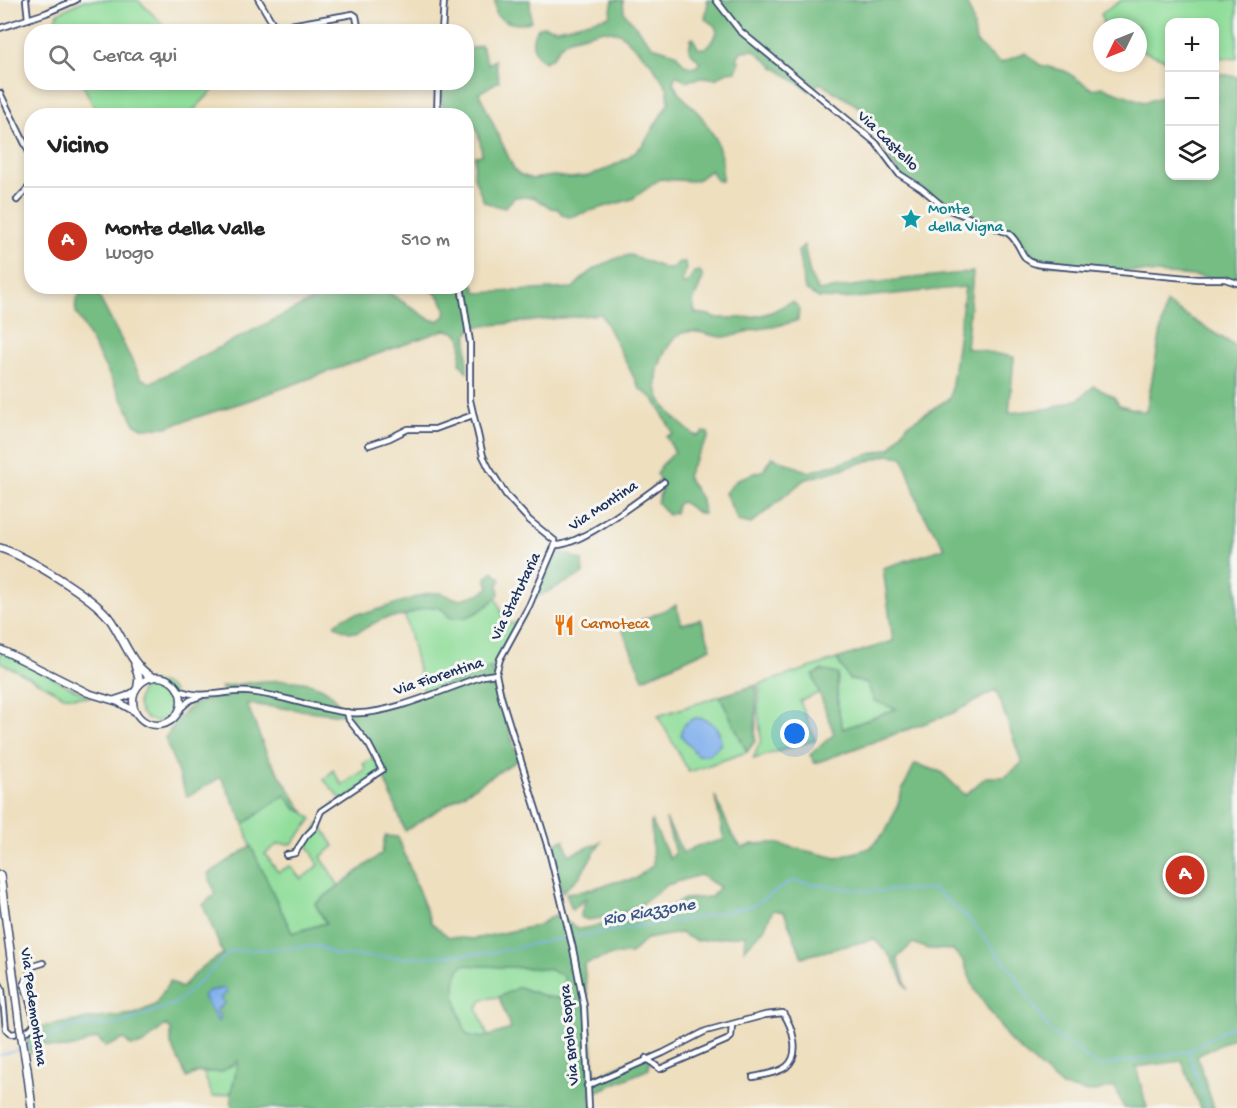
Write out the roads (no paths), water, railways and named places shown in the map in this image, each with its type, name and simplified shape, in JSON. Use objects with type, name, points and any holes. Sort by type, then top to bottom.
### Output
[{"type":"main road","points":[[0,550],[10,551],[29,561],[96,604],[114,626],[135,662],[142,671],[152,677]]},
{"type":"main road","points":[[135,662],[139,678],[136,688]]},
{"type":"main road","name":"Via Pedemontana","points":[[0,875],[32,1108]]},
{"type":"street","points":[[26,0],[28,19]]},
{"type":"street","points":[[0,28],[76,0]]},
{"type":"street","points":[[260,0],[273,24]]},
{"type":"street","points":[[442,24],[444,0]]},
{"type":"street","name":"Via Castello","points":[[716,0],[740,31],[876,143],[899,174],[921,188],[945,208],[1008,233],[1015,239],[1024,258],[1029,262],[1043,266],[1198,279],[1225,279],[1237,284]]},
{"type":"street","points":[[307,24],[353,15],[356,16],[358,24]]},
{"type":"street","points":[[437,108],[438,90]]},
{"type":"street","points":[[0,93],[24,142]]},
{"type":"street","points":[[17,200],[24,193]]},
{"type":"street","name":"Via Statutaria","points":[[462,294],[469,335],[469,394],[483,456],[500,485],[529,520],[553,538],[555,545],[529,606],[502,654],[496,674]]},
{"type":"street","points":[[369,445],[408,429],[432,430],[473,415]]},
{"type":"street","name":"Via Montina","points":[[555,545],[564,545],[586,534],[664,482]]},
{"type":"street","name":"Via Fiorentina","points":[[0,649],[80,690],[112,700],[134,711],[145,723],[158,726],[170,722],[190,700],[204,695]]},
{"type":"street","name":"Via Fiorentina","points":[[152,677],[167,679],[177,689],[190,695],[238,692],[278,695],[329,710],[362,713],[384,710],[483,676],[496,674],[549,852],[568,925]]},
{"type":"street","points":[[112,700],[127,696],[152,677]]},
{"type":"street","points":[[134,711],[132,700],[136,688]]},
{"type":"street","points":[[177,689],[181,699],[180,709]]},
{"type":"street","points":[[286,855],[295,853],[314,828],[321,810],[382,770],[369,745],[349,720],[347,712]]},
{"type":"street","name":"Via Brolo Sopra","points":[[568,925],[584,1006],[589,1108]]},
{"type":"street","points":[[0,985],[3,993],[6,1029],[11,1034],[29,1031],[35,1021],[24,983],[33,966],[43,963]]},
{"type":"street","points":[[587,1086],[646,1058],[663,1053],[706,1031],[765,1015],[783,1013],[788,1020],[795,1043],[790,1062],[785,1068],[753,1077]]},
{"type":"street","points":[[646,1058],[660,1069],[727,1040],[731,1037],[732,1025]]},
{"type":"water","points":[[696,718],[707,720],[718,730],[720,745],[708,755],[697,755],[681,735],[686,724]]},
{"type":"water","points":[[225,988],[227,993],[220,998],[225,1003],[216,1010],[221,1018],[218,1022],[203,996],[208,991]]},
{"type":"waterway","name":"Rio Riazzone","points":[[573,937],[752,906],[792,881],[868,891],[934,889],[968,918],[1012,971],[1049,1030],[1098,1066],[1188,1051],[1237,1023]]},
{"type":"waterway","name":"Rio Riazzone","points":[[27,1047],[72,1026],[116,1025],[174,1004],[231,951],[318,946],[336,955],[406,958],[489,953],[568,937]]},
{"type":"waterway","name":"Rio Riazzone","points":[[0,1055],[22,1049]]},
{"type":"waterway","points":[[1188,1052],[1208,1108]]},
{"type":"place","name":"Monte della Vigna","points":[[911,219]]},
{"type":"place","name":"Carnoteca","points":[[564,625]]},
{"type":"place","name":"Monte della Valle","points":[[1185,875]]}]
